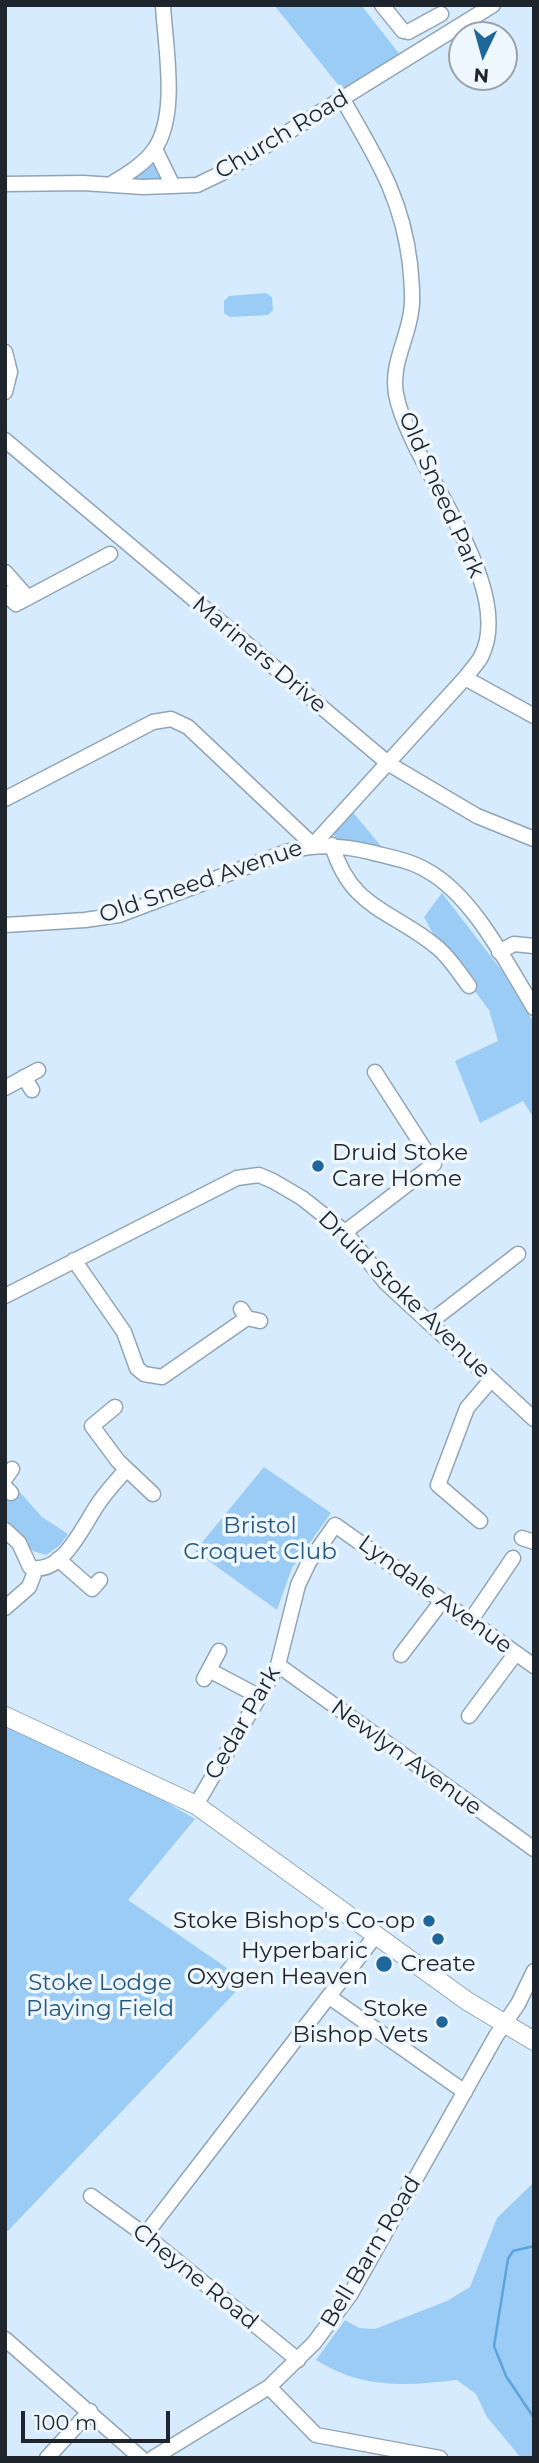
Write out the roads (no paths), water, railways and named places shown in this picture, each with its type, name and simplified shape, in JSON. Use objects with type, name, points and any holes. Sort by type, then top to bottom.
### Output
[{"type":"main road","points":[[5,1716],[196,1805],[376,1935],[534,2041]]},
{"type":"street","points":[[111,184],[137,167],[155,149],[164,121],[169,93],[163,5]]},
{"type":"street","points":[[382,5],[402,31],[413,31],[441,14]]},
{"type":"street","name":"Church Road","points":[[5,184],[197,185],[222,173],[493,5]]},
{"type":"street","points":[[426,23],[436,39]]},
{"type":"street","name":"Old Sneed Park","points":[[313,845],[389,764],[481,657],[485,645],[487,611],[475,564],[407,424],[397,396],[394,369],[412,310],[412,285],[402,214],[376,158],[342,98]]},
{"type":"street","points":[[155,149],[173,186]]},
{"type":"street","points":[[5,352],[10,372],[5,393]]},
{"type":"street","name":"Mariners Drive","points":[[5,440],[389,764],[477,816],[534,839]]},
{"type":"street","points":[[5,593],[16,604],[110,554]]},
{"type":"street","points":[[5,572],[28,598]]},
{"type":"street","points":[[465,678],[534,716]]},
{"type":"street","points":[[5,799],[153,722],[172,719],[188,727],[313,845],[332,845],[395,858],[437,876],[466,904],[534,1008]]},
{"type":"street","name":"Old Sneed Avenue","points":[[5,925],[119,915],[313,845]]},
{"type":"street","points":[[332,845],[342,871],[362,899],[438,948],[469,986]]},
{"type":"street","points":[[499,952],[514,944],[534,946]]},
{"type":"street","points":[[345,1232],[434,1164],[375,1072]]},
{"type":"street","points":[[5,1088],[31,1079]]},
{"type":"street","name":"Druid Stoke Avenue","points":[[5,1296],[237,1178],[259,1175],[302,1198],[345,1232],[386,1283],[534,1419]]},
{"type":"street","points":[[429,1323],[517,1254]]},
{"type":"street","points":[[74,1260],[124,1332],[137,1367],[153,1377],[162,1377],[250,1316]]},
{"type":"street","points":[[480,1521],[438,1485],[438,1468],[467,1408],[491,1380]]},
{"type":"street","points":[[114,1407],[92,1426],[126,1470],[153,1494]]},
{"type":"street","points":[[5,1608],[29,1587],[36,1569],[58,1559],[100,1500],[126,1470]]},
{"type":"street","name":"Lyndale Avenue","points":[[335,1525],[534,1666]]},
{"type":"street","name":"Cedar Park","points":[[196,1805],[278,1665],[298,1585],[309,1562],[335,1525]]},
{"type":"street","points":[[5,1530],[19,1543],[27,1564],[36,1569]]},
{"type":"street","points":[[58,1559],[92,1589],[100,1580]]},
{"type":"street","points":[[471,1620],[506,1562]]},
{"type":"street","points":[[410,1649],[442,1601]]},
{"type":"street","points":[[219,1651],[207,1674],[260,1697]]},
{"type":"street","points":[[478,1711],[516,1653]]},
{"type":"street","name":"Newlyn Avenue","points":[[278,1665],[534,1849]]},
{"type":"street","points":[[145,2235],[331,1998],[376,1935]]},
{"type":"street","name":"Bell Barn Road","points":[[153,2458],[269,2387],[298,2360],[350,2295],[465,2092],[529,1986],[534,1971]]},
{"type":"street","points":[[331,1998],[465,2092]]},
{"type":"street","name":"Cheyne Road","points":[[91,2196],[145,2235],[298,2360]]},
{"type":"street","points":[[5,2339],[141,2458]]},
{"type":"street","points":[[269,2387],[316,2435],[440,2458]]},
{"type":"street","points":[[47,2458],[90,2412]]},
{"type":"waterway","points":[[534,2246],[513,2251],[508,2259],[494,2346],[506,2376],[534,2418]]},
{"type":"place","name":"Druid Stoke Care Home","points":[[318,1166]]},
{"type":"place","name":"Stoke Bishop's Co-op","points":[[429,1921]]},
{"type":"place","name":"Create","points":[[438,1939]]},
{"type":"place","name":"Hyperbaric Oxygen Heaven","points":[[384,1964]]},
{"type":"place","name":"Stoke Bishop Vets","points":[[442,2022]]},
{"type":"park label","name":"Bristol Croquet Club","points":[[260,1539]]},
{"type":"park label","name":"Stoke Lodge Playing Field","points":[[100,1996]]}]
